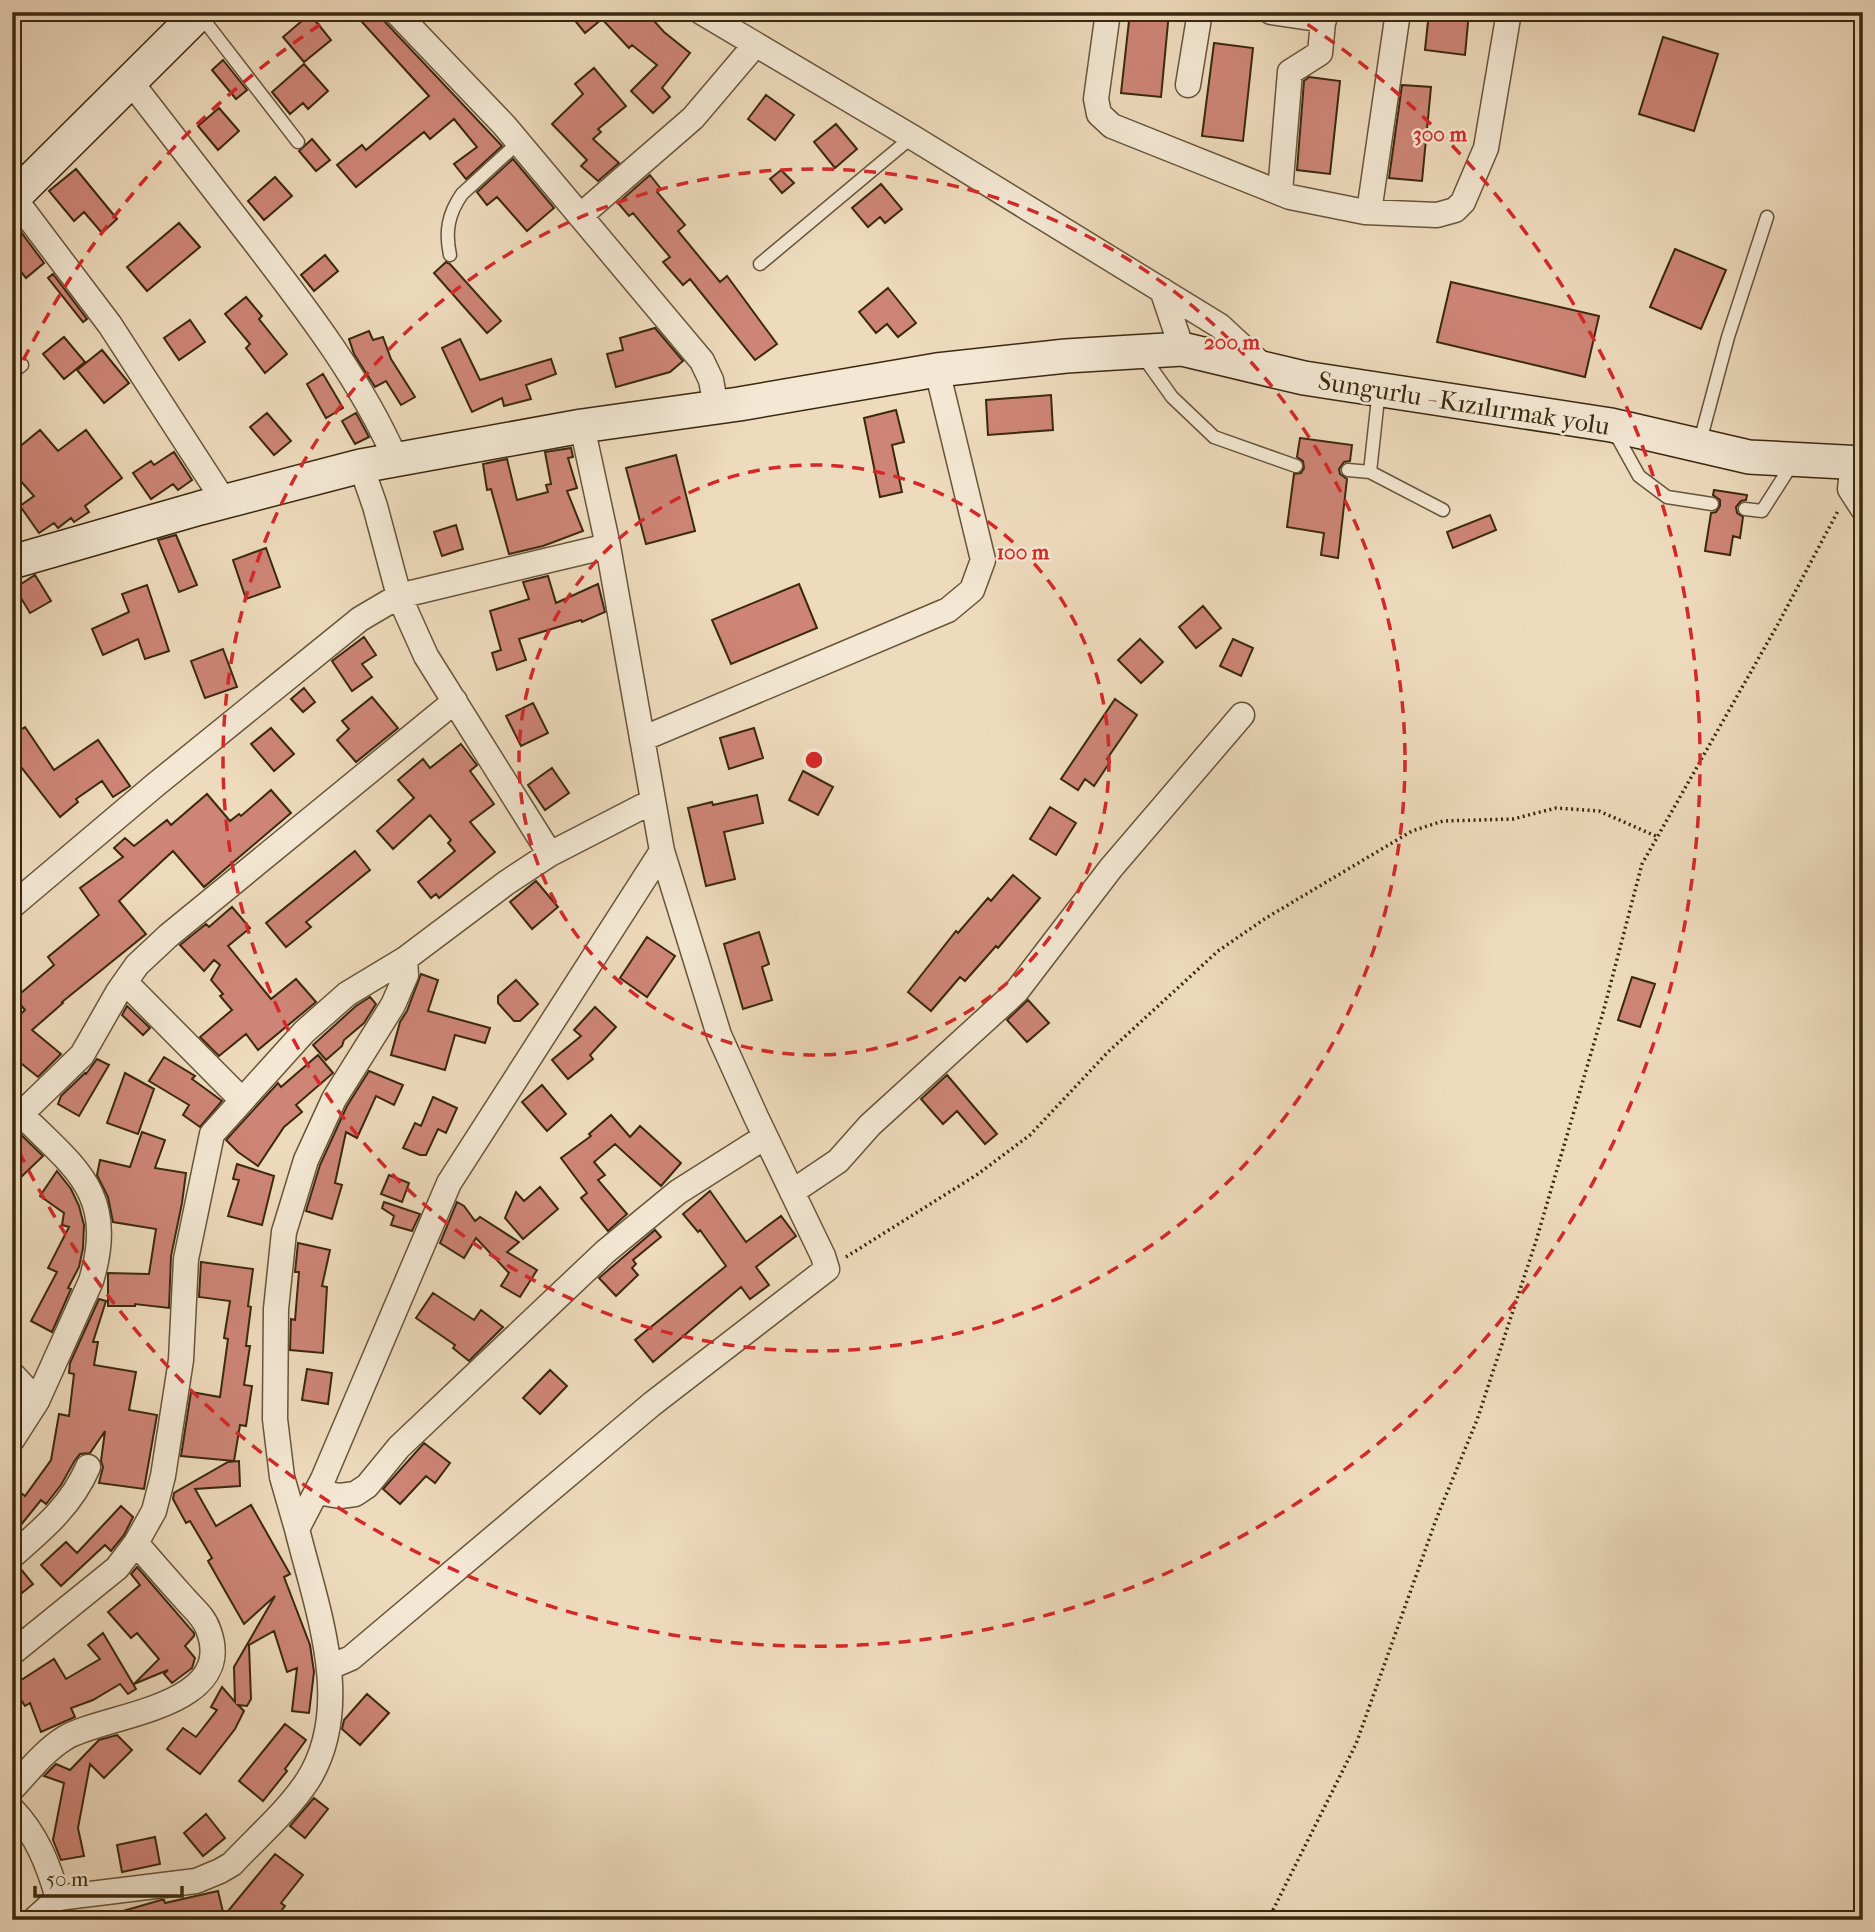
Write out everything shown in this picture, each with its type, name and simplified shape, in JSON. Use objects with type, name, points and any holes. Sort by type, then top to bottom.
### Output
[{"type":"main road","points":[[13,199],[200,13]]},
{"type":"main road","name":"Sungurlu - Kızılırmak yolu","points":[[12,562],[224,501],[361,466],[582,426],[716,407],[937,370],[1066,356],[1182,349],[1304,378],[1611,425],[1749,457],[1796,459],[1858,474]]},
{"type":"street","points":[[396,12],[519,142],[702,361],[711,380],[716,407]]},
{"type":"street","points":[[701,12],[1220,326],[1265,369]]},
{"type":"street","points":[[1108,12],[1096,99],[1099,114],[1112,126],[1290,197],[1369,212],[1437,215],[1455,210],[1463,202],[1486,148],[1509,12]]},
{"type":"street","points":[[1188,85],[1199,12]]},
{"type":"street","points":[[1270,12],[1324,16],[1320,53],[1290,72],[1279,192]]},
{"type":"street","points":[[1369,212],[1398,12]]},
{"type":"street","points":[[580,216],[693,118],[755,45]]},
{"type":"street","points":[[130,81],[312,316],[356,383],[397,460]]},
{"type":"street","points":[[13,199],[110,325],[224,501]]},
{"type":"street","points":[[1162,290],[1182,349]]},
{"type":"street","points":[[642,739],[948,610],[972,590],[983,560],[937,370]]},
{"type":"street","points":[[330,1668],[351,1658],[652,1404],[827,1269],[719,1035],[662,851],[608,546],[582,426]]},
{"type":"street","points":[[361,466],[375,506],[399,596],[426,656],[550,854]]},
{"type":"street","points":[[12,906],[154,786],[360,619],[399,596],[608,546]]},
{"type":"street","points":[[12,1440],[37,1401],[91,1281],[97,1263],[100,1231],[96,1204],[84,1178],[16,1110],[68,1071],[82,1055],[137,965],[168,936],[455,701]]},
{"type":"street","points":[[792,1192],[838,1161],[870,1125],[1016,992],[1111,868],[1242,715]]},
{"type":"street","points":[[12,1653],[117,1569],[154,1511],[163,1476],[181,1360],[186,1259],[212,1134],[304,1032],[347,993],[405,959],[506,883],[550,854],[653,801]]},
{"type":"street","points":[[297,1529],[317,1492],[449,1183],[662,851]]},
{"type":"street","points":[[34,1920],[58,1898],[196,1881],[220,1871],[232,1864],[296,1796],[317,1761],[329,1721],[330,1668],[282,1477],[275,1419],[275,1309],[284,1232],[306,1160],[334,1099],[393,1004],[406,975],[405,959]]},
{"type":"street","points":[[125,982],[242,1100]]},
{"type":"street","points":[[317,1492],[340,1496],[355,1494],[367,1486],[399,1447],[605,1252],[678,1192],[765,1137]]},
{"type":"street","points":[[12,1374],[37,1401]]},
{"type":"street","points":[[12,1556],[64,1509],[88,1467]]},
{"type":"street","points":[[12,1789],[47,1751],[68,1736],[157,1708],[187,1691],[209,1666],[212,1646],[204,1621],[136,1543]]},
{"type":"street","points":[[12,1810],[26,1824],[46,1857],[58,1898]]},
{"type":"lane","points":[[200,13],[298,142]]},
{"type":"lane","points":[[760,264],[912,138]]},
{"type":"lane","points":[[450,255],[447,229],[455,204],[462,194],[519,142]]},
{"type":"lane","points":[[1699,445],[1728,337],[1767,217]]},
{"type":"lane","points":[[1140,352],[1172,397],[1214,437],[1296,466]]},
{"type":"lane","points":[[1370,472],[1379,389]]},
{"type":"lane","points":[[1611,425],[1639,476],[1667,497],[1712,504]]},
{"type":"lane","points":[[1745,509],[1762,511],[1796,459]]},
{"type":"lane","points":[[1348,470],[1370,472],[1443,510]]},
{"type":"path","points":[[1268,1920],[1356,1744],[1437,1517],[1476,1420],[1536,1241],[1604,1009],[1642,864],[1778,624],[1858,474]]},
{"type":"path","points":[[827,1269],[978,1174],[1030,1135],[1108,1052],[1218,951],[1266,918],[1412,831],[1443,821],[1513,819],[1556,808],[1599,811],[1658,837]]},
{"type":"building","points":[[353,12],[382,12],[385,22],[502,146],[466,179],[454,164],[477,147],[454,119],[430,139],[424,132],[356,187],[337,165],[362,145],[366,150],[429,96]]},
{"type":"building","points":[[568,12],[646,12],[664,32],[690,53],[662,88],[670,97],[653,113],[631,91],[657,65],[632,45],[629,48],[602,19],[585,33]]},
{"type":"building","points":[[1130,12],[1169,12],[1161,97],[1121,93]]},
{"type":"building","points":[[1429,12],[1469,12],[1465,55],[1425,50]]},
{"type":"building","points":[[310,14],[331,40],[304,62],[283,37]]},
{"type":"building","points":[[1663,37],[1718,54],[1694,131],[1639,114]]},
{"type":"building","points":[[1214,43],[1253,48],[1243,141],[1202,136]]},
{"type":"building","points":[[223,60],[247,90],[236,99],[212,70]]},
{"type":"building","points":[[304,64],[328,91],[308,109],[303,103],[290,114],[272,92]]},
{"type":"building","points":[[594,68],[626,106],[598,129],[601,132],[593,139],[619,163],[598,181],[581,166],[587,160],[552,124],[583,94],[575,84]]},
{"type":"building","points":[[1309,77],[1340,81],[1330,174],[1297,170],[1304,81]]},
{"type":"building","points":[[1402,85],[1431,87],[1422,181],[1389,178]]},
{"type":"building","points":[[766,95],[794,115],[775,140],[748,119]]},
{"type":"building","points":[[219,108],[239,131],[218,150],[198,126]]},
{"type":"building","points":[[836,124],[857,149],[835,168],[814,142]]},
{"type":"building","points":[[312,139],[330,160],[316,171],[299,151]]},
{"type":"building","points":[[513,159],[554,208],[527,231],[497,197],[487,205],[477,192]]},
{"type":"building","points":[[76,169],[117,219],[102,233],[84,212],[74,221],[49,191]]},
{"type":"building","points":[[781,170],[794,183],[782,193],[770,179]]},
{"type":"building","points":[[650,175],[661,189],[657,192],[685,225],[678,231],[720,282],[727,276],[777,344],[755,360],[690,279],[683,285],[663,262],[670,257],[633,213],[629,216],[618,203]]},
{"type":"building","points":[[275,177],[292,196],[264,220],[248,201]]},
{"type":"building","points":[[881,184],[902,209],[885,223],[880,217],[868,227],[852,208]]},
{"type":"building","points":[[179,223],[200,247],[147,291],[127,267]]},
{"type":"building","points":[[18,228],[44,263],[26,278],[12,261],[12,233]]},
{"type":"building","points":[[1675,249],[1726,270],[1701,329],[1650,307]]},
{"type":"building","points":[[325,255],[338,271],[314,291],[301,275]]},
{"type":"building","points":[[446,262],[501,321],[487,333],[434,273]]},
{"type":"building","points":[[53,274],[87,319],[83,322],[48,278]]},
{"type":"building","points":[[1451,282],[1599,316],[1585,377],[1437,342]]},
{"type":"building","points":[[888,288],[916,323],[898,337],[887,324],[876,333],[859,312]]},
{"type":"building","points":[[246,297],[262,316],[259,319],[287,354],[265,373],[246,348],[250,344],[225,314]]},
{"type":"building","points":[[190,320],[205,342],[179,360],[164,338]]},
{"type":"building","points":[[655,328],[683,361],[670,372],[616,387],[607,354],[623,350],[620,338]]},
{"type":"building","points":[[369,331],[373,340],[383,337],[391,359],[415,397],[401,405],[386,381],[375,387],[354,354],[349,339]]},
{"type":"building","points":[[64,337],[85,362],[64,379],[43,354]]},
{"type":"building","points":[[460,339],[480,380],[551,359],[556,374],[526,385],[531,399],[504,406],[502,398],[472,412],[442,348]]},
{"type":"building","points":[[102,350],[129,383],[104,403],[77,370]]},
{"type":"building","points":[[323,374],[343,408],[326,418],[307,384]]},
{"type":"building","points":[[1051,395],[1053,430],[988,435],[986,400]]},
{"type":"building","points":[[896,410],[904,442],[892,445],[902,492],[880,497],[864,418]]},
{"type":"building","points":[[267,413],[291,441],[274,455],[250,427]]},
{"type":"building","points":[[356,413],[369,437],[355,444],[342,421]]},
{"type":"building","points":[[40,430],[58,451],[86,430],[122,478],[85,506],[89,512],[74,522],[71,518],[58,528],[54,523],[39,533],[20,506],[34,496],[12,471],[12,453]]},
{"type":"building","points":[[1300,438],[1352,445],[1350,461],[1344,462],[1339,469],[1340,474],[1347,479],[1338,558],[1321,555],[1324,533],[1287,527],[1294,474],[1301,473],[1304,468],[1303,461],[1297,457]]},
{"type":"building","points":[[571,448],[573,457],[568,458],[577,488],[567,491],[583,531],[543,546],[509,554],[491,489],[487,490],[483,464],[507,459],[517,500],[548,492],[546,485],[551,484],[545,452]]},
{"type":"building","points":[[174,452],[192,480],[178,490],[173,484],[151,499],[133,473],[151,461],[154,465]]},
{"type":"building","points":[[676,455],[695,531],[646,544],[626,468]]},
{"type":"building","points":[[1714,490],[1747,495],[1746,500],[1736,507],[1737,513],[1743,517],[1740,538],[1733,536],[1730,555],[1705,551],[1711,513],[1716,512],[1720,506],[1720,500],[1713,495]]},
{"type":"building","points":[[1490,515],[1496,530],[1453,548],[1447,532]]},
{"type":"building","points":[[456,525],[463,549],[442,556],[434,532]]},
{"type":"building","points":[[176,535],[197,585],[179,592],[158,540]]},
{"type":"building","points":[[266,548],[280,587],[246,599],[233,560]]},
{"type":"building","points":[[35,575],[51,601],[30,613],[15,588]]},
{"type":"building","points":[[548,576],[556,603],[598,584],[605,612],[582,622],[581,620],[519,639],[526,660],[497,670],[492,653],[501,650],[490,611],[529,599],[523,582]]},
{"type":"building","points":[[799,584],[817,628],[731,664],[712,620]]},
{"type":"building","points":[[147,585],[169,651],[145,659],[138,639],[103,655],[92,629],[129,612],[122,594]]},
{"type":"building","points":[[1203,606],[1221,628],[1196,648],[1179,627]]},
{"type":"building","points":[[364,637],[376,655],[362,664],[372,677],[352,691],[332,661]]},
{"type":"building","points":[[1140,639],[1163,662],[1141,683],[1118,660]]},
{"type":"building","points":[[1233,639],[1253,648],[1241,676],[1220,666]]},
{"type":"building","points":[[223,649],[237,687],[205,698],[191,661]]},
{"type":"building","points":[[304,688],[315,702],[303,712],[291,699]]},
{"type":"building","points":[[372,697],[398,728],[356,762],[337,740],[349,729],[342,721]]},
{"type":"building","points":[[1115,699],[1137,715],[1107,759],[1110,762],[1094,786],[1085,779],[1078,790],[1061,779]]},
{"type":"building","points":[[533,703],[548,733],[521,746],[506,716]]},
{"type":"building","points":[[25,727],[54,770],[98,740],[130,786],[113,797],[102,781],[76,799],[78,802],[60,817],[21,767],[12,774],[12,735]]},
{"type":"building","points":[[271,728],[294,754],[274,771],[251,744]]},
{"type":"building","points":[[754,728],[763,758],[729,769],[720,738]]},
{"type":"building","points":[[461,744],[477,765],[470,771],[494,804],[470,822],[495,852],[439,898],[436,894],[431,898],[418,882],[455,851],[448,843],[451,840],[430,815],[393,849],[377,831],[414,798],[398,780],[423,759],[430,768]]},
{"type":"building","points":[[552,768],[569,793],[545,810],[528,785]]},
{"type":"building","points":[[803,771],[833,787],[818,815],[789,800]]},
{"type":"building","points":[[271,790],[291,813],[204,887],[173,851],[119,901],[146,934],[32,1030],[61,1054],[38,1077],[12,1056],[12,1022],[25,1010],[15,998],[54,965],[48,957],[99,915],[80,888],[123,857],[114,848],[125,838],[134,846],[167,820],[171,825],[207,794],[230,821],[239,814],[241,816]]},
{"type":"building","points":[[757,795],[763,823],[724,832],[735,879],[706,886],[688,808]]},
{"type":"building","points":[[1050,807],[1076,823],[1056,855],[1030,839]]},
{"type":"building","points":[[355,851],[370,870],[306,922],[311,927],[286,947],[266,923]]},
{"type":"building","points":[[1013,875],[1040,898],[998,948],[996,946],[965,981],[960,977],[931,1011],[908,992],[956,931],[958,933],[988,898],[991,901]]},
{"type":"building","points":[[536,881],[558,907],[532,929],[510,902]]},
{"type":"building","points":[[232,907],[250,928],[228,946],[271,999],[296,979],[316,1002],[258,1050],[246,1034],[219,1056],[200,1037],[232,1010],[211,980],[220,965],[214,960],[204,971],[180,945],[206,924],[209,927]]},
{"type":"building","points":[[759,932],[769,964],[762,967],[772,1000],[743,1009],[724,944]]},
{"type":"building","points":[[647,937],[675,956],[647,997],[620,978]]},
{"type":"building","points":[[421,974],[438,980],[428,1011],[490,1028],[485,1043],[455,1035],[445,1070],[391,1055],[400,1022]]},
{"type":"building","points":[[1632,977],[1655,984],[1640,1027],[1618,1020]]},
{"type":"building","points":[[516,980],[538,1004],[520,1021],[514,1021],[498,1003],[498,996]]},
{"type":"building","points":[[370,997],[376,1004],[364,1023],[326,1060],[313,1045],[356,1006]]},
{"type":"building","points":[[1028,1000],[1049,1023],[1027,1042],[1007,1020]]},
{"type":"building","points":[[127,1006],[150,1028],[143,1035],[122,1015]]},
{"type":"building","points":[[595,1007],[616,1027],[590,1055],[593,1059],[568,1079],[552,1060],[581,1036],[574,1030]]},
{"type":"building","points":[[318,1055],[333,1073],[296,1105],[302,1112],[284,1127],[258,1166],[226,1140],[278,1083],[281,1087]]},
{"type":"building","points":[[164,1057],[195,1076],[192,1079],[222,1101],[200,1127],[183,1115],[189,1105],[149,1081]]},
{"type":"building","points":[[97,1059],[109,1065],[79,1116],[58,1104],[61,1096],[86,1074]]},
{"type":"building","points":[[369,1071],[403,1085],[394,1105],[376,1096],[357,1138],[346,1132],[335,1183],[342,1185],[332,1219],[306,1211],[320,1165],[347,1106]]},
{"type":"building","points":[[125,1073],[154,1089],[138,1134],[107,1123]]},
{"type":"building","points":[[947,1075],[997,1134],[985,1144],[957,1111],[943,1124],[921,1099]]},
{"type":"building","points":[[542,1085],[566,1114],[547,1131],[522,1102]]},
{"type":"building","points":[[433,1097],[457,1108],[446,1133],[438,1129],[426,1155],[420,1155],[403,1148],[415,1123],[421,1126]]},
{"type":"building","points":[[611,1115],[630,1137],[640,1126],[681,1163],[661,1186],[615,1144],[594,1162],[605,1175],[598,1180],[627,1214],[608,1231],[581,1198],[587,1193],[561,1158],[591,1136],[589,1134]]},
{"type":"building","points":[[12,1126],[43,1156],[20,1178],[12,1170]]},
{"type":"building","points":[[142,1132],[165,1140],[155,1168],[186,1173],[171,1256],[169,1308],[135,1304],[108,1306],[108,1273],[149,1274],[156,1229],[113,1222],[108,1197],[97,1175],[100,1160],[130,1167]]},
{"type":"building","points":[[237,1164],[274,1176],[262,1225],[228,1216],[239,1180],[233,1179]]},
{"type":"building","points":[[57,1171],[71,1189],[84,1225],[79,1267],[68,1288],[71,1289],[52,1332],[31,1321],[57,1272],[48,1268],[69,1227],[62,1225],[64,1213],[40,1196]]},
{"type":"building","points":[[389,1175],[409,1183],[402,1202],[381,1194]]},
{"type":"building","points":[[540,1187],[558,1209],[523,1239],[505,1218],[516,1192],[524,1201]]},
{"type":"building","points":[[710,1191],[746,1242],[781,1216],[796,1236],[756,1267],[769,1285],[750,1299],[741,1287],[653,1362],[635,1340],[726,1266],[700,1230],[698,1232],[683,1214]]},
{"type":"building","points":[[384,1202],[420,1214],[412,1231],[391,1225],[394,1216],[382,1208]]},
{"type":"building","points":[[457,1202],[464,1206],[475,1221],[480,1217],[519,1242],[507,1252],[537,1270],[520,1297],[501,1286],[509,1273],[476,1238],[464,1258],[440,1243]]},
{"type":"building","points":[[655,1230],[661,1237],[633,1260],[636,1264],[632,1268],[638,1275],[616,1296],[599,1278]]},
{"type":"building","points":[[298,1243],[330,1250],[322,1286],[327,1287],[323,1353],[290,1350],[291,1319],[295,1320],[299,1272],[295,1272]]},
{"type":"building","points":[[201,1262],[253,1269],[246,1346],[250,1346],[244,1385],[252,1386],[246,1426],[240,1425],[234,1461],[181,1456],[191,1392],[220,1397],[228,1339],[224,1338],[230,1301],[199,1297]]},
{"type":"building","points":[[433,1293],[474,1320],[481,1310],[503,1327],[469,1361],[453,1348],[455,1345],[416,1318]]},
{"type":"building","points":[[99,1299],[106,1301],[93,1342],[98,1342],[94,1365],[136,1372],[129,1410],[157,1415],[144,1489],[99,1483],[103,1467],[101,1461],[105,1431],[90,1453],[80,1454],[75,1460],[46,1504],[41,1500],[12,1536],[12,1486],[25,1496],[51,1460],[59,1414],[69,1416],[74,1374],[69,1373],[70,1363]]},
{"type":"building","points":[[307,1369],[332,1373],[328,1404],[302,1400]]},
{"type":"building","points":[[550,1370],[567,1386],[540,1414],[523,1398]]},
{"type":"building","points":[[424,1443],[450,1463],[435,1483],[426,1476],[400,1504],[383,1489]]},
{"type":"building","points":[[239,1461],[240,1486],[195,1489],[216,1526],[251,1505],[290,1574],[284,1577],[310,1645],[314,1672],[309,1713],[292,1711],[297,1668],[287,1672],[274,1631],[249,1645],[251,1699],[247,1706],[238,1705],[244,1711],[235,1729],[200,1774],[167,1749],[183,1728],[196,1737],[217,1710],[211,1707],[222,1687],[235,1702],[234,1667],[275,1596],[244,1624],[208,1561],[212,1558],[190,1521],[186,1523],[173,1499],[174,1493],[228,1462]]},
{"type":"building","points":[[121,1506],[133,1517],[124,1535],[111,1551],[105,1545],[61,1586],[41,1565],[66,1542],[77,1553]]},
{"type":"building","points":[[137,1567],[194,1633],[185,1646],[195,1658],[192,1668],[172,1683],[164,1674],[168,1670],[134,1684],[159,1659],[137,1633],[131,1638],[108,1612],[140,1585],[131,1574]]},
{"type":"building","points":[[20,1568],[33,1584],[12,1601],[12,1571]]},
{"type":"building","points":[[103,1633],[136,1689],[128,1694],[120,1684],[93,1700],[71,1708],[75,1717],[41,1732],[30,1703],[25,1706],[12,1686],[54,1659],[66,1679],[100,1659],[88,1645]]},
{"type":"building","points":[[367,1694],[389,1713],[360,1745],[342,1729],[344,1720]]},
{"type":"building","points":[[285,1724],[306,1740],[285,1769],[287,1771],[263,1801],[239,1781]]},
{"type":"building","points":[[117,1735],[132,1750],[104,1778],[90,1764],[78,1828],[84,1856],[61,1860],[53,1840],[64,1783],[44,1776],[56,1764],[70,1770],[99,1740]]},
{"type":"building","points":[[314,1798],[328,1809],[305,1838],[290,1826]]},
{"type":"building","points":[[206,1814],[225,1838],[203,1856],[184,1833]]},
{"type":"building","points":[[155,1837],[160,1864],[122,1872],[117,1845]]},
{"type":"building","points":[[275,1854],[303,1875],[281,1903],[285,1906],[274,1920],[109,1920],[109,1915],[161,1900],[165,1903],[218,1891],[224,1916]]}]
